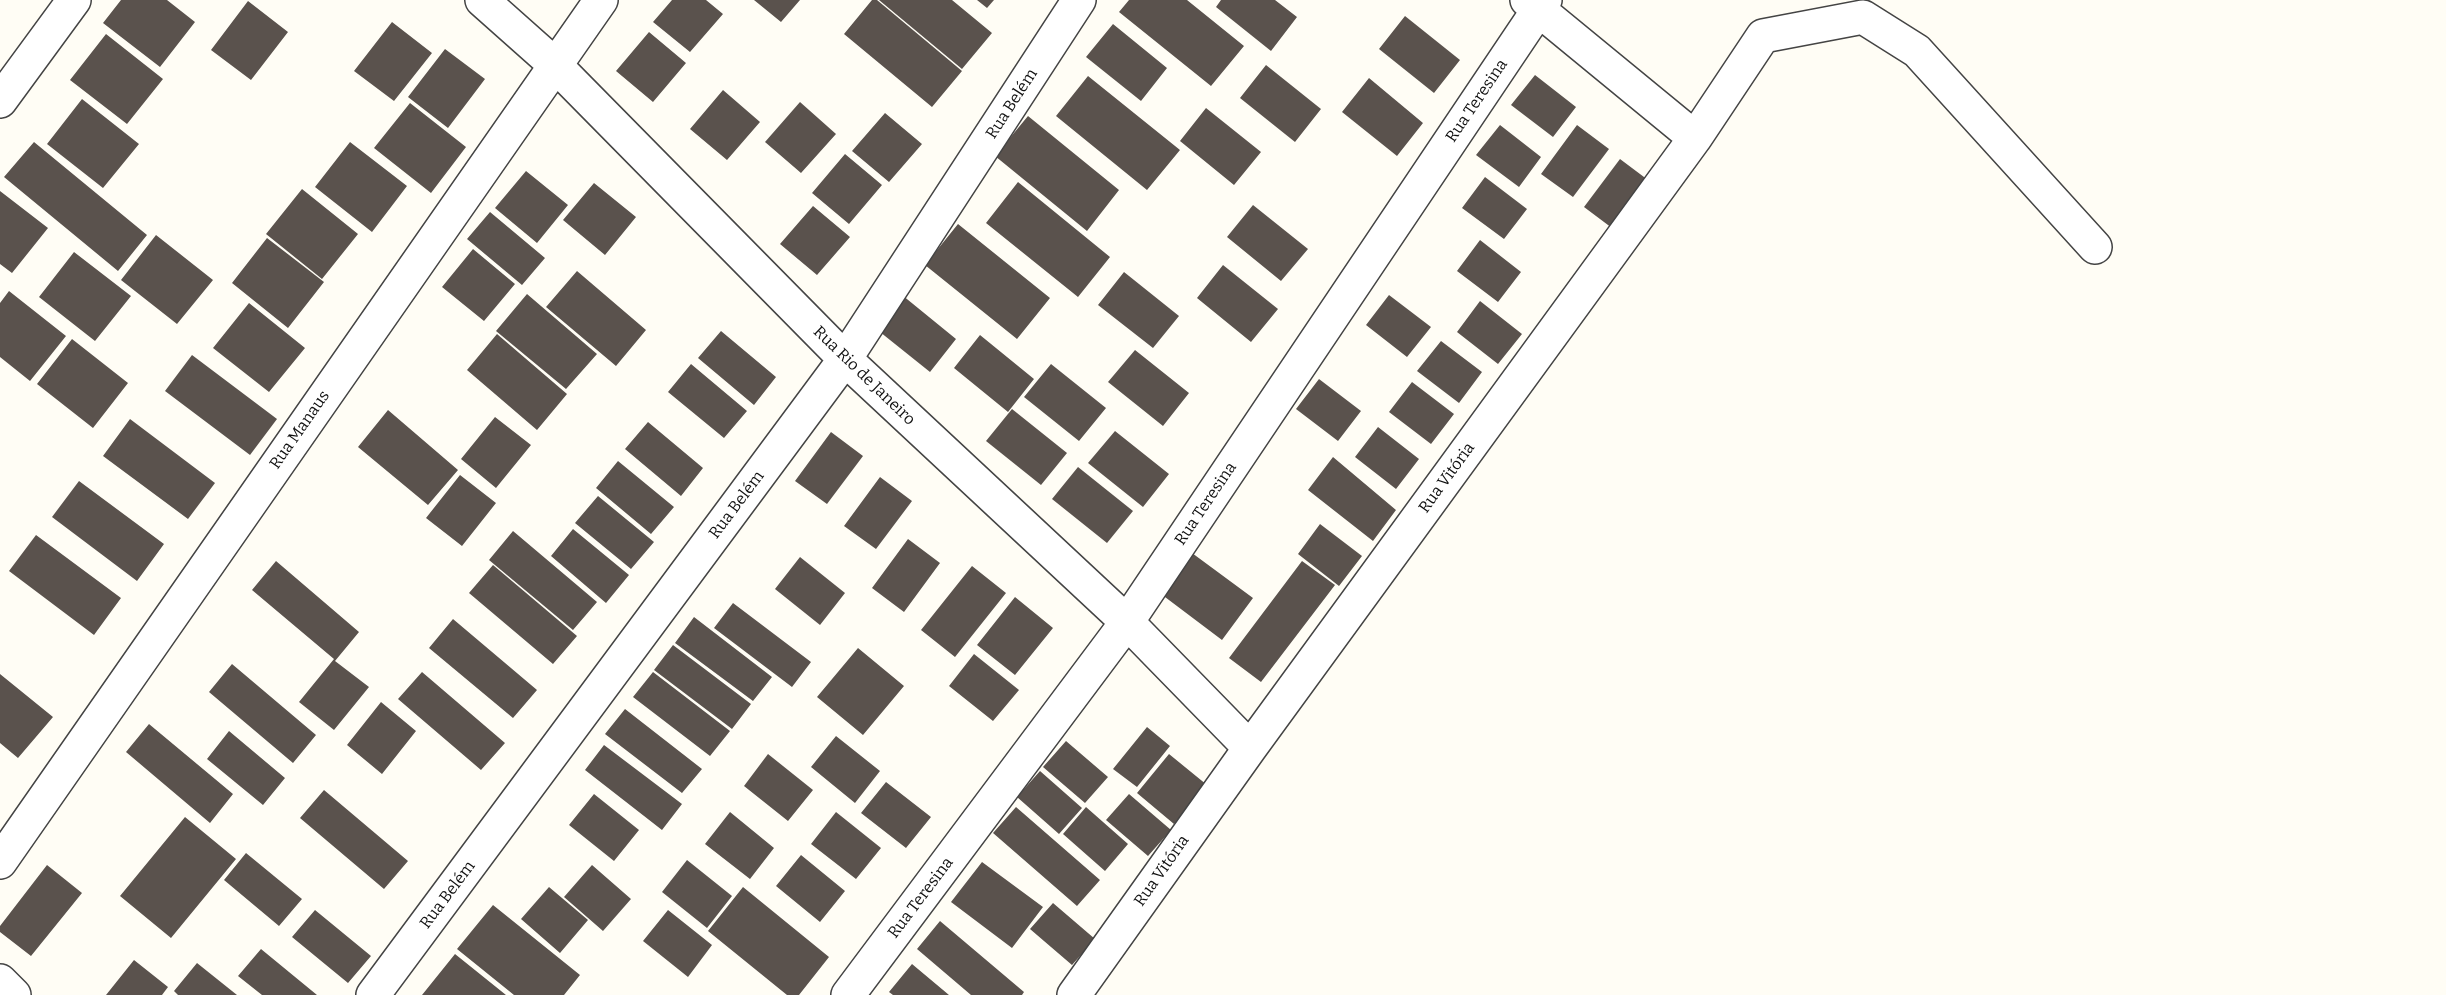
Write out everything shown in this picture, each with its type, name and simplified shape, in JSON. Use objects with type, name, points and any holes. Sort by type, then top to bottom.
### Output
[{"type":"street","points":[[0,101],[74,0]]},
{"type":"street","name":"Rua Rio de Janeiro","points":[[482,0],[554,64],[845,359],[1127,622],[1250,748]]},
{"type":"street","name":"Rua Manaus","points":[[0,862],[554,64],[601,0]]},
{"type":"street","name":"Rua Belém","points":[[374,995],[845,359],[1079,0]]},
{"type":"street","points":[[1537,4],[1695,138]]},
{"type":"street","name":"Rua Teresina","points":[[848,995],[1127,622],[1537,4]]},
{"type":"street","name":"Rua Vitória","points":[[1074,995],[1250,748],[1695,138],[1763,36],[1863,17],[1917,51],[2095,247]]},
{"type":"street","points":[[0,981],[14,995]]},
{"type":"building","points":[[121,0],[167,0],[195,22],[160,67],[103,23]]},
{"type":"building","points":[[672,0],[706,0],[723,14],[690,52],[653,22]]},
{"type":"building","points":[[754,0],[800,0],[781,22]]},
{"type":"building","points":[[872,0],[877,0],[962,71],[932,107],[844,34]]},
{"type":"building","points":[[879,0],[952,0],[992,33],[962,69]]},
{"type":"building","points":[[977,0],[994,0],[987,8]]},
{"type":"building","points":[[1129,0],[1187,0],[1244,46],[1211,86],[1119,12]]},
{"type":"building","points":[[1221,0],[1275,0],[1297,17],[1271,51],[1216,7]]},
{"type":"building","points":[[248,1],[288,32],[251,80],[211,50]]},
{"type":"building","points":[[1405,16],[1460,60],[1434,93],[1379,49]]},
{"type":"building","points":[[392,22],[432,53],[394,101],[354,71]]},
{"type":"building","points":[[1113,24],[1167,68],[1141,101],[1086,57]]},
{"type":"building","points":[[649,32],[686,63],[653,102],[616,71]]},
{"type":"building","points":[[106,34],[163,79],[127,124],[70,80]]},
{"type":"building","points":[[445,49],[485,79],[448,128],[408,97]]},
{"type":"building","points":[[1266,65],[1321,109],[1295,142],[1240,98]]},
{"type":"building","points":[[1535,75],[1576,107],[1553,137],[1511,105]]},
{"type":"building","points":[[1088,76],[1180,150],[1147,190],[1056,116]]},
{"type":"building","points":[[1369,78],[1423,123],[1397,156],[1342,112]]},
{"type":"building","points":[[723,90],[760,122],[727,160],[690,129]]},
{"type":"building","points":[[82,99],[139,144],[103,188],[47,144]]},
{"type":"building","points":[[800,102],[836,134],[801,173],[765,142]]},
{"type":"building","points":[[410,103],[466,147],[431,193],[374,148]]},
{"type":"building","points":[[1206,108],[1261,152],[1234,185],[1180,141]]},
{"type":"building","points":[[885,113],[922,144],[889,182],[852,151]]},
{"type":"building","points":[[1028,116],[1119,190],[1087,231],[995,156]]},
{"type":"building","points":[[1500,125],[1541,157],[1519,187],[1476,155]]},
{"type":"building","points":[[1577,125],[1609,149],[1573,197],[1541,174]]},
{"type":"building","points":[[34,142],[147,235],[118,271],[4,177]]},
{"type":"building","points":[[350,142],[407,186],[372,232],[315,187]]},
{"type":"building","points":[[845,154],[882,185],[849,224],[812,193]]},
{"type":"building","points":[[1620,159],[1652,183],[1616,231],[1584,207]]},
{"type":"building","points":[[526,171],[568,205],[537,243],[495,208]]},
{"type":"building","points":[[1485,177],[1527,209],[1504,239],[1462,208]]},
{"type":"building","points":[[1018,182],[1110,257],[1078,297],[986,223]]},
{"type":"building","points":[[594,183],[636,217],[605,255],[563,220]]},
{"type":"building","points":[[302,189],[358,234],[322,279],[266,234]]},
{"type":"building","points":[[0,191],[48,228],[12,273],[0,264]]},
{"type":"building","points":[[1253,205],[1308,249],[1281,281],[1227,237]]},
{"type":"building","points":[[813,206],[850,237],[817,275],[780,244]]},
{"type":"building","points":[[490,212],[545,258],[522,285],[467,239]]},
{"type":"building","points":[[958,224],[1050,298],[1017,339],[925,265]]},
{"type":"building","points":[[156,235],[213,280],[177,324],[121,280]]},
{"type":"building","points":[[267,238],[324,282],[288,328],[232,283]]},
{"type":"building","points":[[1480,240],[1521,272],[1498,302],[1457,271]]},
{"type":"building","points":[[473,249],[515,284],[484,321],[442,287]]},
{"type":"building","points":[[74,252],[131,296],[95,341],[39,297]]},
{"type":"building","points":[[1223,265],[1278,309],[1251,342],[1197,298]]},
{"type":"building","points":[[577,271],[646,330],[616,366],[546,307]]},
{"type":"building","points":[[1124,272],[1179,316],[1153,348],[1098,305]]},
{"type":"building","points":[[9,291],[66,336],[30,381],[0,357],[0,303]]},
{"type":"building","points":[[527,294],[597,354],[566,389],[496,331]]},
{"type":"building","points":[[902,295],[956,339],[930,372],[875,328]]},
{"type":"building","points":[[1389,295],[1431,327],[1407,357],[1366,325]]},
{"type":"building","points":[[1480,301],[1522,334],[1498,364],[1457,332]]},
{"type":"building","points":[[249,303],[305,348],[269,392],[213,348]]},
{"type":"building","points":[[721,331],[776,377],[754,405],[698,358]]},
{"type":"building","points":[[497,334],[567,394],[537,430],[467,370]]},
{"type":"building","points":[[980,335],[1034,379],[1008,412],[954,368]]},
{"type":"building","points":[[72,339],[128,383],[93,428],[37,384]]},
{"type":"building","points":[[1441,341],[1482,372],[1459,403],[1417,371]]},
{"type":"building","points":[[1135,350],[1189,393],[1163,426],[1108,382]]},
{"type":"building","points":[[192,355],[277,419],[250,455],[165,391]]},
{"type":"building","points":[[691,364],[747,411],[724,438],[668,392]]},
{"type":"building","points":[[1051,364],[1106,408],[1079,441],[1024,397]]},
{"type":"building","points":[[1319,379],[1361,411],[1338,441],[1296,409]]},
{"type":"building","points":[[1412,382],[1454,414],[1431,444],[1389,412]]},
{"type":"building","points":[[1012,409],[1067,453],[1041,485],[986,441]]},
{"type":"building","points":[[388,410],[458,470],[428,505],[358,447]]},
{"type":"building","points":[[495,417],[531,445],[496,488],[461,459]]},
{"type":"building","points":[[130,419],[215,483],[188,519],[103,456]]},
{"type":"building","points":[[648,422],[703,468],[681,496],[625,449]]},
{"type":"building","points":[[1378,427],[1419,459],[1396,489],[1355,457]]},
{"type":"building","points":[[1115,431],[1169,474],[1143,507],[1088,463]]},
{"type":"building","points":[[831,432],[863,456],[827,504],[795,481]]},
{"type":"building","points":[[1333,457],[1396,510],[1373,541],[1308,490]]},
{"type":"building","points":[[618,461],[674,507],[651,534],[596,488]]},
{"type":"building","points":[[1078,467],[1133,511],[1107,543],[1052,499]]},
{"type":"building","points":[[460,475],[496,503],[462,546],[426,518]]},
{"type":"building","points":[[880,477],[912,501],[876,549],[844,526]]},
{"type":"building","points":[[79,481],[164,544],[137,581],[52,517]]},
{"type":"building","points":[[598,496],[654,542],[631,569],[575,523]]},
{"type":"building","points":[[1320,524],[1362,556],[1339,586],[1298,554]]},
{"type":"building","points":[[573,529],[629,575],[606,603],[551,556]]},
{"type":"building","points":[[513,531],[597,602],[573,630],[489,560]]},
{"type":"building","points":[[36,535],[121,598],[94,635],[9,571]]},
{"type":"building","points":[[908,539],[940,563],[904,612],[872,588]]},
{"type":"building","points":[[1192,553],[1253,598],[1222,640],[1161,594]]},
{"type":"building","points":[[800,557],[845,593],[820,625],[775,589]]},
{"type":"building","points":[[276,561],[359,632],[335,661],[369,687],[334,730],[299,702],[334,659],[252,590]]},
{"type":"building","points":[[1302,561],[1335,585],[1261,682],[1229,658]]},
{"type":"building","points":[[493,565],[577,636],[553,664],[469,593]]},
{"type":"building","points":[[972,566],[1006,593],[955,657],[921,630]]},
{"type":"building","points":[[1015,597],[1053,628],[1015,675],[977,645]]},
{"type":"building","points":[[733,603],[811,662],[792,687],[714,628]]},
{"type":"building","points":[[694,617],[772,677],[753,701],[675,643]]},
{"type":"building","points":[[453,619],[537,690],[513,718],[429,648]]},
{"type":"building","points":[[673,645],[751,704],[732,729],[654,670]]},
{"type":"building","points":[[858,648],[904,686],[863,735],[817,697]]},
{"type":"building","points":[[974,654],[1019,690],[993,721],[949,686]]},
{"type":"building","points":[[232,664],[316,735],[293,763],[209,692]]},
{"type":"building","points":[[422,672],[505,743],[481,770],[398,699]]},
{"type":"building","points":[[653,672],[730,731],[710,756],[633,697]]},
{"type":"building","points":[[0,674],[53,717],[18,758],[0,743]]},
{"type":"building","points":[[381,702],[416,731],[382,774],[347,745]]},
{"type":"building","points":[[625,709],[702,769],[682,793],[605,734]]},
{"type":"building","points":[[149,724],[233,794],[210,823],[126,752]]},
{"type":"building","points":[[1147,727],[1170,746],[1137,787],[1113,769]]},
{"type":"building","points":[[229,731],[285,778],[263,805],[207,759]]},
{"type":"building","points":[[836,736],[880,771],[855,803],[811,767]]},
{"type":"building","points":[[1066,741],[1108,777],[1085,803],[1043,767]]},
{"type":"building","points":[[604,745],[682,804],[662,830],[585,770]]},
{"type":"building","points":[[768,754],[813,790],[788,821],[744,786]]},
{"type":"building","points":[[1169,754],[1207,785],[1174,824],[1137,793]]},
{"type":"building","points":[[1040,771],[1082,808],[1059,834],[1017,797]]},
{"type":"building","points":[[886,782],[931,817],[906,848],[861,813]]},
{"type":"building","points":[[324,790],[408,861],[384,889],[300,818]]},
{"type":"building","points":[[594,794],[639,830],[614,861],[569,825]]},
{"type":"building","points":[[1129,794],[1171,830],[1148,856],[1106,820]]},
{"type":"building","points":[[1016,807],[1100,880],[1077,906],[993,833]]},
{"type":"building","points":[[1086,807],[1128,844],[1105,871],[1063,834]]},
{"type":"building","points":[[730,812],[774,848],[750,879],[705,844]]},
{"type":"building","points":[[836,812],[881,848],[856,879],[811,844]]},
{"type":"building","points":[[185,817],[236,859],[171,938],[120,896]]},
{"type":"building","points":[[246,853],[302,899],[279,926],[224,880]]},
{"type":"building","points":[[801,855],[845,891],[820,922],[776,886]]},
{"type":"building","points":[[687,860],[732,896],[707,928],[662,892]]},
{"type":"building","points":[[982,862],[1043,907],[1012,948],[951,902]]},
{"type":"building","points":[[47,865],[82,893],[31,956],[0,932],[0,926]]},
{"type":"building","points":[[592,865],[631,899],[603,931],[564,897]]},
{"type":"building","points":[[549,887],[588,920],[560,953],[521,919]]},
{"type":"building","points":[[743,887],[829,957],[799,995],[787,995],[708,931]]},
{"type":"building","points":[[1053,903],[1095,939],[1072,965],[1030,929]]},
{"type":"building","points":[[493,905],[580,975],[564,995],[514,995],[457,949]]},
{"type":"building","points":[[315,910],[371,956],[348,983],[292,937]]},
{"type":"building","points":[[668,910],[712,945],[688,977],[643,941]]},
{"type":"building","points":[[940,921],[1024,992],[1022,995],[971,995],[917,949]]},
{"type":"building","points":[[261,949],[317,995],[262,995],[238,976]]},
{"type":"building","points":[[455,954],[506,995],[422,995]]},
{"type":"building","points":[[134,960],[168,987],[162,995],[106,995]]},
{"type":"building","points":[[197,963],[237,995],[178,995],[174,991]]},
{"type":"building","points":[[912,964],[949,995],[893,995],[889,992]]}]
